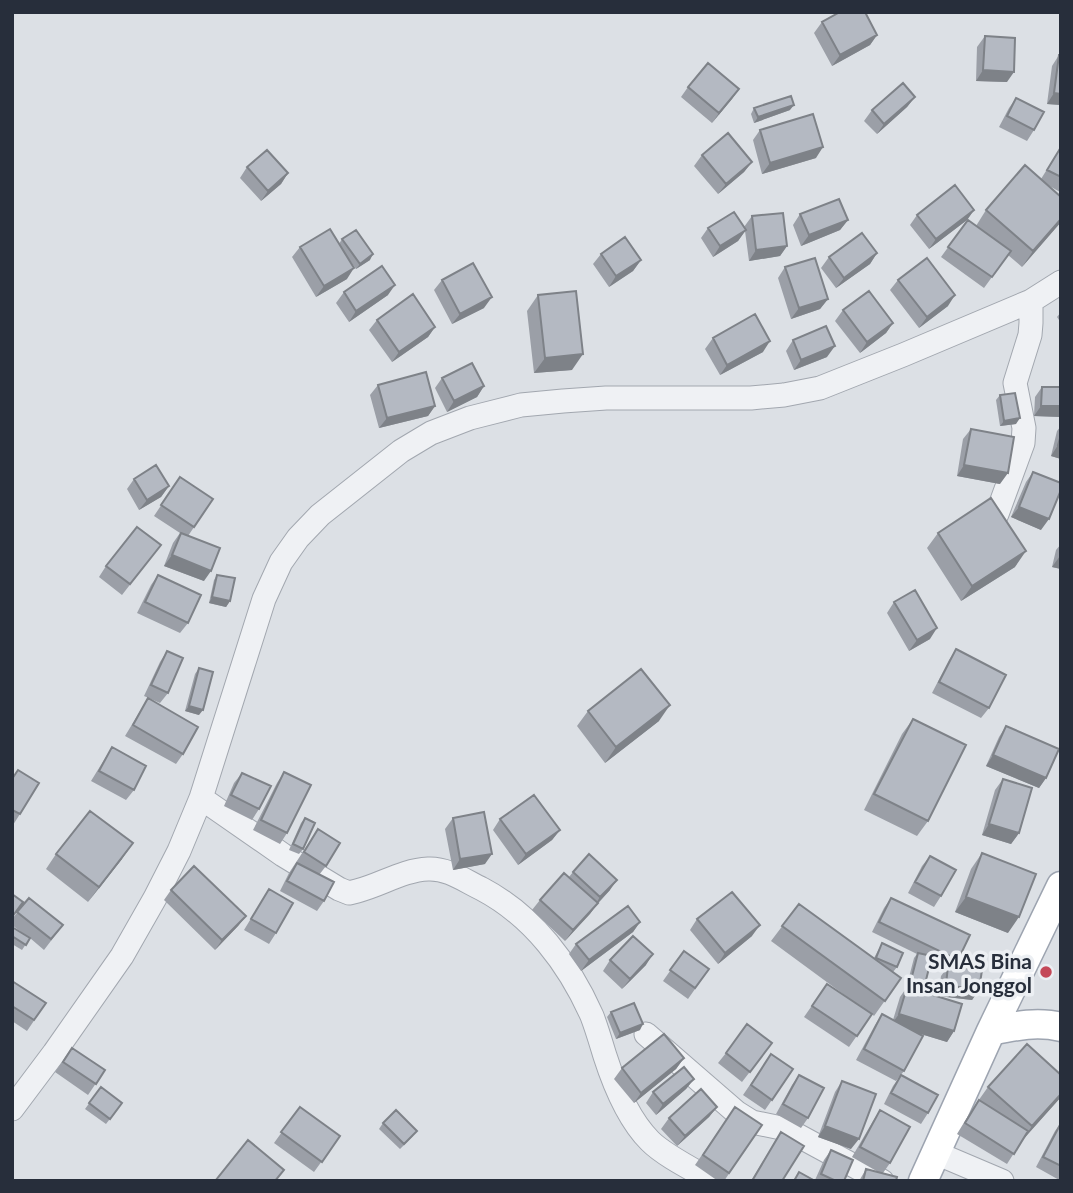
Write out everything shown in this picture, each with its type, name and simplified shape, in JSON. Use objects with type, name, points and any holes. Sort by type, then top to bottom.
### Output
[{"type":"main road","points":[[923,1181],[1061,886]]},
{"type":"main road","points":[[991,1031],[1021,1024],[1061,1027]]},
{"type":"street","points":[[12,1109],[122,956],[167,874],[201,798],[264,599],[281,562],[298,538],[320,515],[401,451],[431,433],[470,418],[521,405],[607,398],[751,398],[820,388],[1031,301],[1061,282]]},
{"type":"street","points":[[997,514],[1023,443],[1024,428],[1015,383],[1030,335],[1031,301]]},
{"type":"street","points":[[201,798],[283,855],[339,889],[357,891],[413,871],[431,869],[448,872],[495,896],[546,940],[569,972],[592,1017],[615,1087],[650,1141],[713,1181]]},
{"type":"street","points":[[646,1034],[736,1112],[752,1122],[786,1129],[882,1181]]},
{"type":"street","points":[[936,1153],[1002,1181]]},
{"type":"building","points":[[840,12],[865,12],[877,35],[840,55],[822,22]]},
{"type":"building","points":[[985,36],[1015,38],[1014,72],[983,70]]},
{"type":"building","points":[[1061,55],[1061,94],[1054,93]]},
{"type":"building","points":[[708,63],[739,89],[719,113],[688,87]]},
{"type":"building","points":[[903,83],[915,97],[884,124],[872,110]]},
{"type":"building","points":[[791,96],[794,105],[758,117],[754,108]]},
{"type":"building","points":[[1016,98],[1044,112],[1034,130],[1007,116]]},
{"type":"building","points":[[813,114],[823,147],[770,163],[760,130]]},
{"type":"building","points":[[728,133],[752,162],[726,184],[702,155]]},
{"type":"building","points":[[1061,147],[1061,177],[1047,170]]},
{"type":"building","points":[[267,150],[288,173],[268,191],[247,167]]},
{"type":"building","points":[[1025,165],[1061,197],[1061,219],[1033,251],[986,210]]},
{"type":"building","points":[[955,185],[974,210],[936,239],[917,215]]},
{"type":"building","points":[[839,199],[848,220],[809,235],[800,214]]},
{"type":"building","points":[[734,212],[746,230],[720,246],[708,228]]},
{"type":"building","points":[[783,213],[787,246],[756,250],[752,216]]},
{"type":"building","points":[[968,220],[1011,251],[992,277],[948,247]]},
{"type":"building","points":[[330,229],[354,268],[324,286],[300,247]]},
{"type":"building","points":[[356,230],[373,254],[360,264],[342,239]]},
{"type":"building","points":[[862,233],[877,253],[844,278],[829,257]]},
{"type":"building","points":[[625,237],[641,260],[616,276],[601,254]]},
{"type":"building","points":[[815,258],[828,299],[799,308],[785,267]]},
{"type":"building","points":[[927,258],[955,295],[927,317],[898,280]]},
{"type":"building","points":[[473,263],[492,297],[460,314],[442,280]]},
{"type":"building","points":[[382,266],[395,285],[356,311],[344,292]]},
{"type":"building","points":[[576,291],[583,354],[545,358],[538,295]]},
{"type":"building","points":[[869,291],[893,323],[867,342],[843,310]]},
{"type":"building","points":[[413,294],[435,327],[399,352],[377,320]]},
{"type":"building","points":[[755,314],[770,341],[727,365],[713,338]]},
{"type":"building","points":[[826,326],[835,346],[801,360],[793,340]]},
{"type":"building","points":[[472,363],[484,386],[454,401],[442,378]]},
{"type":"building","points":[[426,372],[435,406],[387,418],[378,385]]},
{"type":"building","points":[[1042,387],[1061,387],[1061,406],[1041,406]]},
{"type":"building","points":[[1015,393],[1020,418],[1004,421],[1000,395]]},
{"type":"building","points":[[971,429],[1014,437],[1008,473],[964,465]]},
{"type":"building","points":[[156,465],[169,486],[147,500],[134,479]]},
{"type":"building","points":[[1033,472],[1061,483],[1061,490],[1049,519],[1019,507]]},
{"type":"building","points":[[180,477],[213,499],[194,527],[161,505]]},
{"type":"building","points":[[991,498],[1026,551],[972,586],[938,533]]},
{"type":"building","points":[[137,527],[161,545],[130,584],[106,566]]},
{"type":"building","points":[[181,533],[220,548],[211,571],[172,555]]},
{"type":"building","points":[[158,575],[201,595],[188,623],[145,602]]},
{"type":"building","points":[[217,575],[235,578],[230,601],[212,597]]},
{"type":"building","points":[[915,590],[937,628],[917,640],[894,602]]},
{"type":"building","points":[[956,649],[1006,675],[989,708],[939,682]]},
{"type":"building","points":[[167,651],[183,658],[168,693],[151,685]]},
{"type":"building","points":[[199,668],[213,672],[203,710],[189,706]]},
{"type":"building","points":[[641,669],[670,705],[616,747],[588,711]]},
{"type":"building","points":[[148,698],[198,727],[183,754],[133,725]]},
{"type":"building","points":[[913,719],[966,745],[928,821],[874,794]]},
{"type":"building","points":[[1006,726],[1059,749],[1046,778],[993,755]]},
{"type":"building","points":[[112,747],[146,766],[134,790],[99,771]]},
{"type":"building","points":[[18,770],[39,783],[20,814],[12,810],[12,779]]},
{"type":"building","points":[[284,772],[311,785],[287,833],[261,820]]},
{"type":"building","points":[[242,773],[271,786],[259,809],[231,795]]},
{"type":"building","points":[[1003,779],[1032,788],[1019,833],[989,824]]},
{"type":"building","points":[[534,795],[560,830],[526,854],[500,819]]},
{"type":"building","points":[[90,811],[133,843],[99,887],[56,854]]},
{"type":"building","points":[[484,812],[492,854],[460,859],[453,818]]},
{"type":"building","points":[[305,818],[315,823],[303,849],[293,844]]},
{"type":"building","points":[[318,829],[340,843],[326,866],[304,852]]},
{"type":"building","points":[[982,853],[1036,874],[1019,917],[966,897]]},
{"type":"building","points":[[589,854],[617,880],[600,897],[573,872]]},
{"type":"building","points":[[930,856],[956,870],[941,896],[915,882]]},
{"type":"building","points":[[297,863],[334,882],[324,901],[287,881]]},
{"type":"building","points":[[194,866],[246,916],[222,940],[171,890]]},
{"type":"building","points":[[564,873],[598,903],[573,930],[540,900]]},
{"type":"building","points":[[269,889],[293,903],[276,933],[251,919]]},
{"type":"building","points":[[732,892],[760,925],[725,953],[697,919]]},
{"type":"building","points":[[12,894],[23,902],[12,917]]},
{"type":"building","points":[[29,898],[63,925],[51,939],[17,912]]},
{"type":"building","points":[[891,898],[970,935],[958,960],[879,922]]},
{"type":"building","points":[[799,904],[901,978],[885,1001],[782,926]]},
{"type":"building","points":[[628,906],[640,922],[589,960],[576,944]]},
{"type":"building","points":[[12,927],[30,938],[26,945],[12,936]]},
{"type":"building","points":[[633,936],[653,954],[630,979],[610,960]]},
{"type":"building","points":[[882,943],[903,953],[897,967],[876,958]]},
{"type":"building","points":[[684,951],[709,969],[695,988],[670,970]]},
{"type":"building","points":[[918,953],[932,956],[925,984],[911,980]]},
{"type":"building","points":[[948,966],[982,970],[979,990],[946,985]]},
{"type":"building","points":[[12,981],[46,1003],[34,1020],[12,1006]]},
{"type":"building","points":[[827,984],[872,1014],[857,1036],[812,1006]]},
{"type":"building","points":[[907,987],[962,1004],[954,1031],[899,1014]]},
{"type":"building","points":[[634,1003],[643,1024],[620,1033],[611,1012]]},
{"type":"building","points":[[882,1014],[923,1036],[904,1071],[864,1049]]},
{"type":"building","points":[[747,1024],[772,1043],[750,1072],[726,1053]]},
{"type":"building","points":[[664,1034],[684,1058],[641,1093],[622,1068]]},
{"type":"building","points":[[1027,1044],[1061,1075],[1061,1094],[1032,1126],[988,1087]]},
{"type":"building","points":[[72,1048],[105,1070],[96,1084],[63,1062]]},
{"type":"building","points":[[771,1054],[793,1069],[772,1100],[751,1085]]},
{"type":"building","points":[[684,1067],[694,1079],[663,1104],[653,1092]]},
{"type":"building","points":[[799,1075],[824,1088],[808,1118],[783,1104]]},
{"type":"building","points":[[901,1075],[938,1095],[928,1113],[891,1093]]},
{"type":"building","points":[[842,1081],[876,1094],[859,1139],[825,1126]]},
{"type":"building","points":[[101,1087],[122,1103],[110,1119],[89,1103]]},
{"type":"building","points":[[701,1089],[717,1107],[685,1136],[669,1118]]},
{"type":"building","points":[[979,1100],[1028,1131],[1014,1154],[965,1123]]},
{"type":"building","points":[[300,1107],[340,1136],[322,1162],[281,1132]]},
{"type":"building","points":[[735,1107],[762,1125],[729,1173],[703,1155]]},
{"type":"building","points":[[396,1110],[417,1131],[404,1144],[383,1123]]},
{"type":"building","points":[[880,1110],[910,1127],[890,1163],[860,1147]]},
{"type":"building","points":[[1061,1123],[1061,1166],[1043,1157]]},
{"type":"building","points":[[781,1132],[804,1146],[782,1181],[752,1181]]},
{"type":"building","points":[[248,1140],[284,1170],[275,1181],[217,1181],[216,1180]]},
{"type":"building","points":[[831,1150],[853,1160],[844,1181],[836,1181],[821,1174]]},
{"type":"building","points":[[866,1169],[897,1177],[896,1181],[863,1181]]},
{"type":"building","points":[[799,1172],[815,1181],[794,1181]]},
{"type":"place","name":"SMAS Bina Insan Jonggol","points":[[1046,972]]}]
